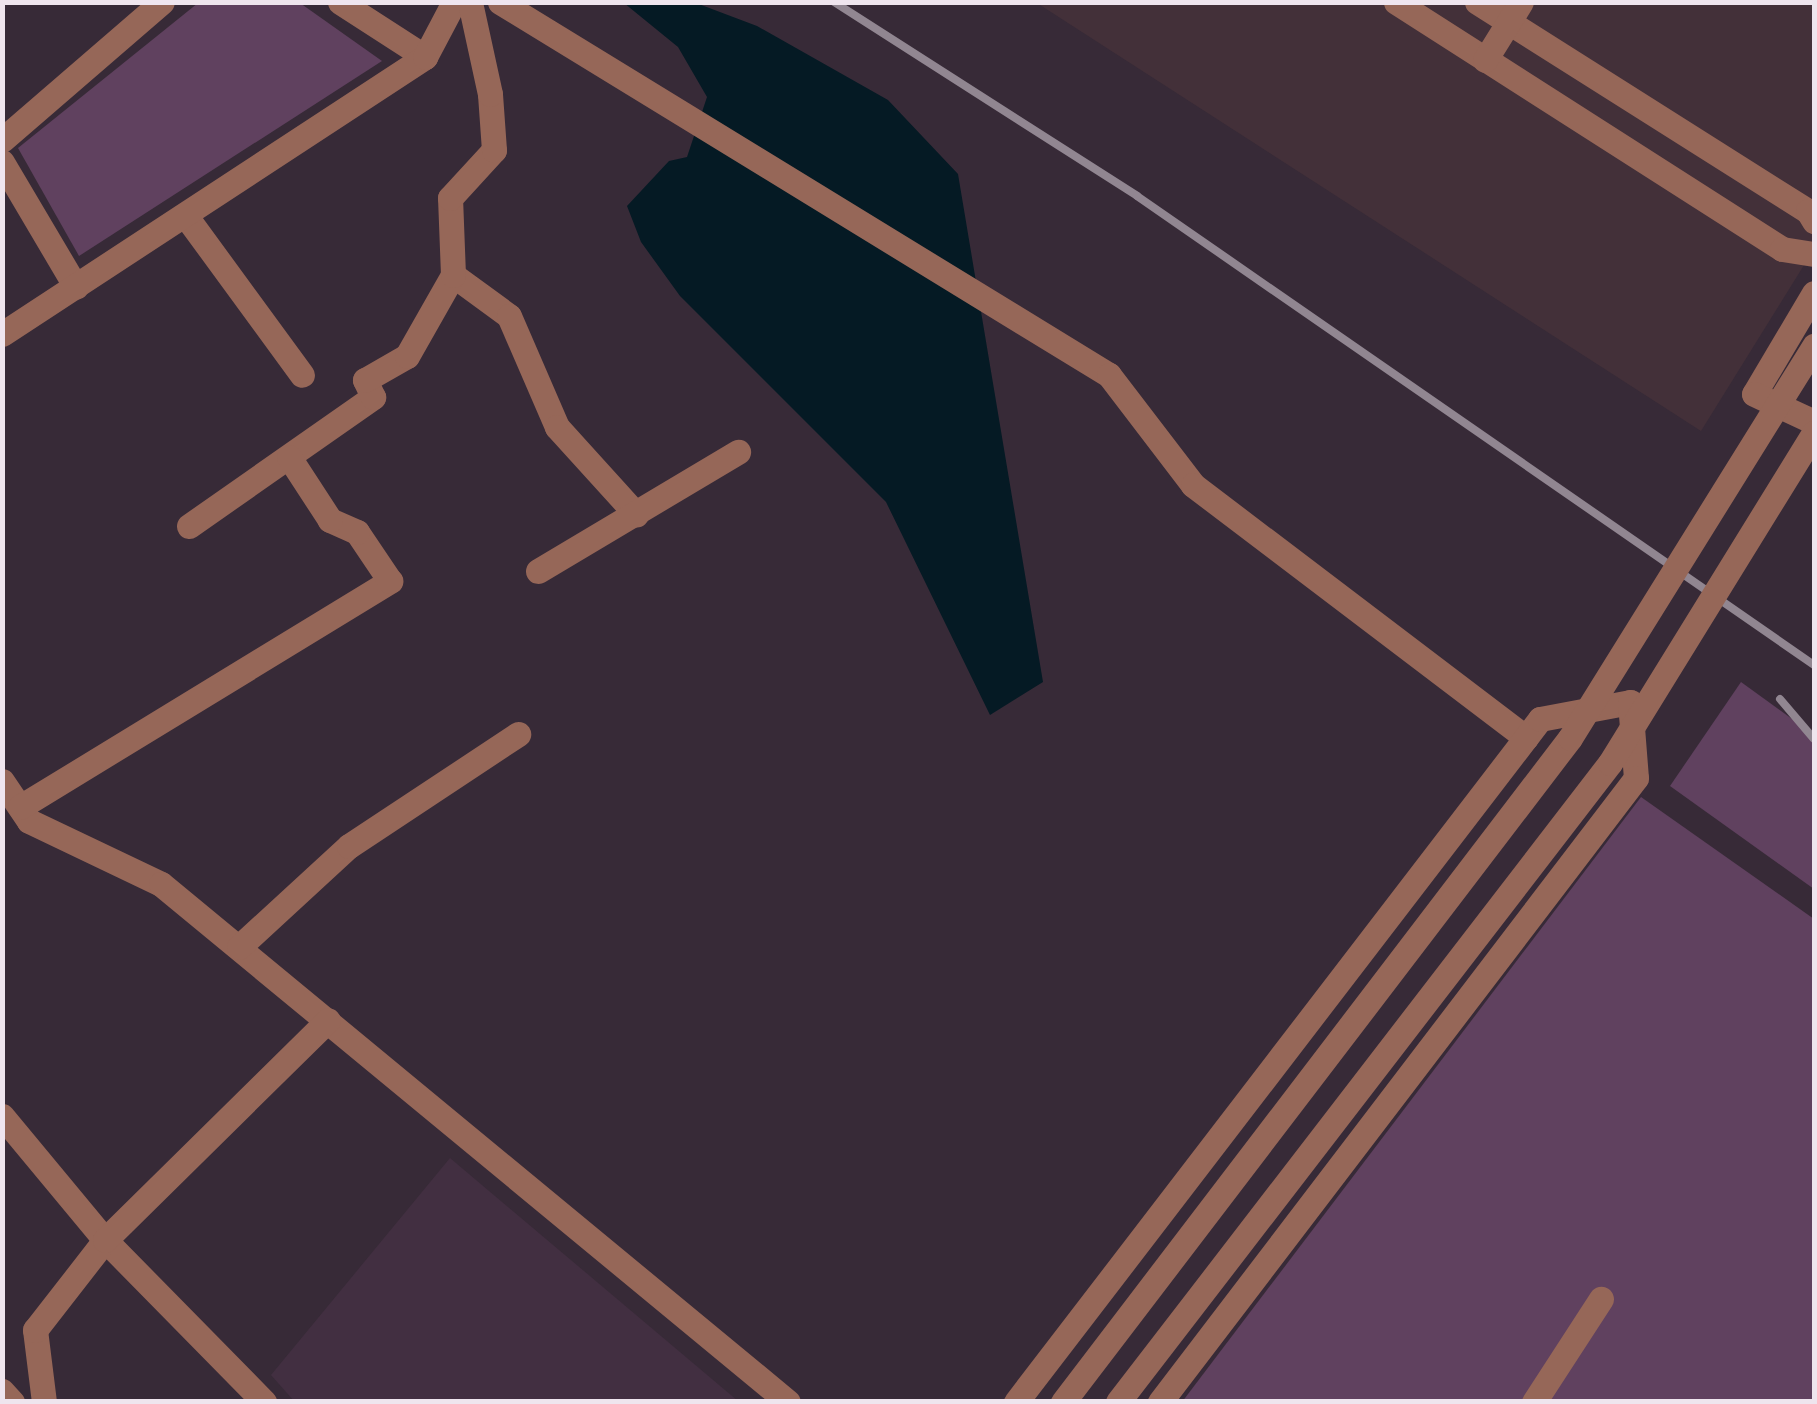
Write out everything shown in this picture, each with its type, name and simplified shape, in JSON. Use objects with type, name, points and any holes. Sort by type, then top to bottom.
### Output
[{"type":"street","points":[[2,140],[162,2]]},
{"type":"street","points":[[340,2],[426,57]]},
{"type":"street","points":[[2,334],[426,57],[454,2]]},
{"type":"street","points":[[189,526],[373,398],[365,380],[407,356],[454,275],[450,198],[494,150],[490,94],[470,2]]},
{"type":"street","points":[[500,2],[1109,375],[1193,485],[1526,738]]},
{"type":"street","points":[[1396,2],[1782,249],[1814,254]]},
{"type":"street","points":[[1477,2],[1515,12],[1808,212],[1814,222]]},
{"type":"street","points":[[1486,60],[1515,12]]},
{"type":"street","points":[[2,162],[76,286]]},
{"type":"street","points":[[185,215],[302,375]]},
{"type":"street","points":[[454,275],[509,316],[557,426],[636,514]]},
{"type":"street","points":[[1814,294],[1754,394],[1814,422]]},
{"type":"street","points":[[1063,1402],[1570,738],[1814,346]]},
{"type":"street","points":[[1118,1402],[1610,763],[1814,433]]},
{"type":"street","points":[[538,570],[738,452]]},
{"type":"street","points":[[20,806],[390,581],[357,532],[330,520],[288,457]]},
{"type":"street","points":[[1016,1402],[1540,719],[1630,702],[1636,778],[1160,1402]]},
{"type":"street","points":[[239,948],[350,846],[518,734]]},
{"type":"street","points":[[2,780],[29,821],[161,884],[788,1402]]},
{"type":"street","points":[[44,1402],[36,1330],[105,1240],[328,1020]]},
{"type":"street","points":[[2,1116],[105,1240],[264,1402]]},
{"type":"street","points":[[1534,1402],[1601,1299]]},
{"type":"street","points":[[2,1391],[12,1402]]},
{"type":"shaded area","points":[[198,3],[300,3],[382,61],[79,256],[18,148]]},
{"type":"shaded area","points":[[1037,3],[1814,3],[1814,249],[1701,431]]},
{"type":"shaded area","points":[[1741,682],[1814,735],[1814,889],[1670,786]]},
{"type":"shaded area","points":[[1641,797],[1814,919],[1814,1401],[1182,1402]]},
{"type":"shaded area","points":[[450,1158],[738,1401],[294,1401],[271,1375]]},
{"type":"water","points":[[624,3],[696,3],[757,26],[888,100],[958,174],[1043,682],[990,715],[886,502],[680,296],[641,242],[627,206],[669,161],[687,157],[707,97],[678,47]]},
{"type":"railway","points":[[834,2],[1137,196],[1814,665]]},
{"type":"railway","points":[[1780,699],[1814,739]]}]
